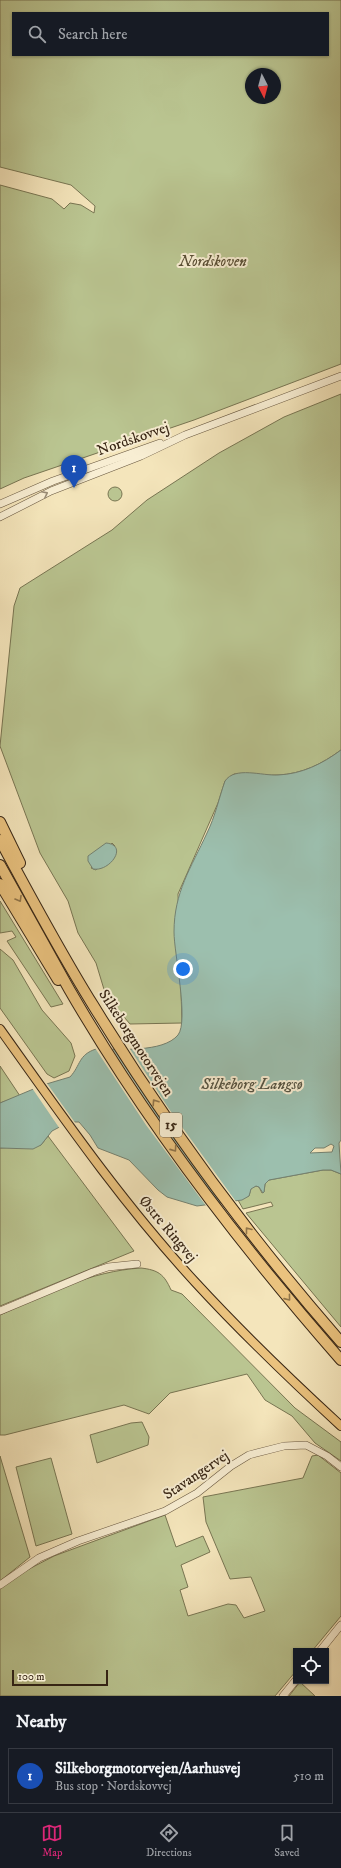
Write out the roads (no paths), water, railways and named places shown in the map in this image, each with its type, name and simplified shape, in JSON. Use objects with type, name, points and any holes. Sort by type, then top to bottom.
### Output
[{"type":"highway","points":[[0,822],[67,960]]},
{"type":"highway","name":"Silkeborgmotorvejen","points":[[0,840],[80,983],[163,1114],[198,1164],[272,1260],[341,1342]]},
{"type":"highway","points":[[0,865],[67,990]]},
{"type":"highway","points":[[0,884],[67,990]]},
{"type":"highway","name":"Silkeborgmotorvejen","points":[[67,990],[79,1015],[120,1070],[190,1172],[263,1268],[341,1360]]},
{"type":"main road","name":"Østre Ringvej","points":[[0,1028],[84,1147],[121,1194],[195,1282],[262,1352],[341,1426]]},
{"type":"street","name":"Nordskovvej","points":[[0,504],[53,481],[138,449],[185,435],[341,376]]},
{"type":"street","name":"Nordskovvej","points":[[0,517],[51,491],[141,456],[185,435]]},
{"type":"street","points":[[0,1311],[93,1272],[136,1264]]},
{"type":"street","name":"Stavangervej","points":[[0,1585],[39,1558],[78,1541],[165,1511],[197,1493],[231,1466],[249,1455],[284,1446],[306,1445],[327,1456],[341,1467]]},
{"type":"street","points":[[322,1648],[341,1625]]},
{"type":"street","points":[[283,1696],[293,1684]]},
{"type":"water","name":"Silkeborg Langsø","points":[[341,750],[341,1140],[339,1143],[341,1174],[331,1170],[323,1170],[269,1180],[265,1184],[263,1193],[259,1187],[256,1186],[251,1189],[249,1196],[242,1200],[197,1206],[167,1197],[158,1190],[129,1160],[98,1148],[90,1135],[79,1122],[69,1122],[52,1131],[41,1145],[33,1149],[0,1148],[0,1103],[43,1085],[70,1077],[83,1057],[90,1051],[96,1049],[140,1049],[162,1045],[171,1041],[178,1035],[181,1027],[182,1002],[174,932],[177,905],[184,881],[207,833],[225,781],[229,776],[242,773],[278,775],[295,773],[319,764]],"holes":[[[331,1144],[334,1146],[332,1152],[310,1153],[315,1148],[324,1148]]]},
{"type":"water","points":[[106,843],[113,845],[116,848],[114,858],[111,863],[99,869],[93,869],[88,861],[88,856]]},
{"type":"place","name":"Silkeborgmotorvejen/Aarhusvej","points":[[74,488]]},
{"type":"park label","name":"Nordskoven","points":[[213,261]]}]
